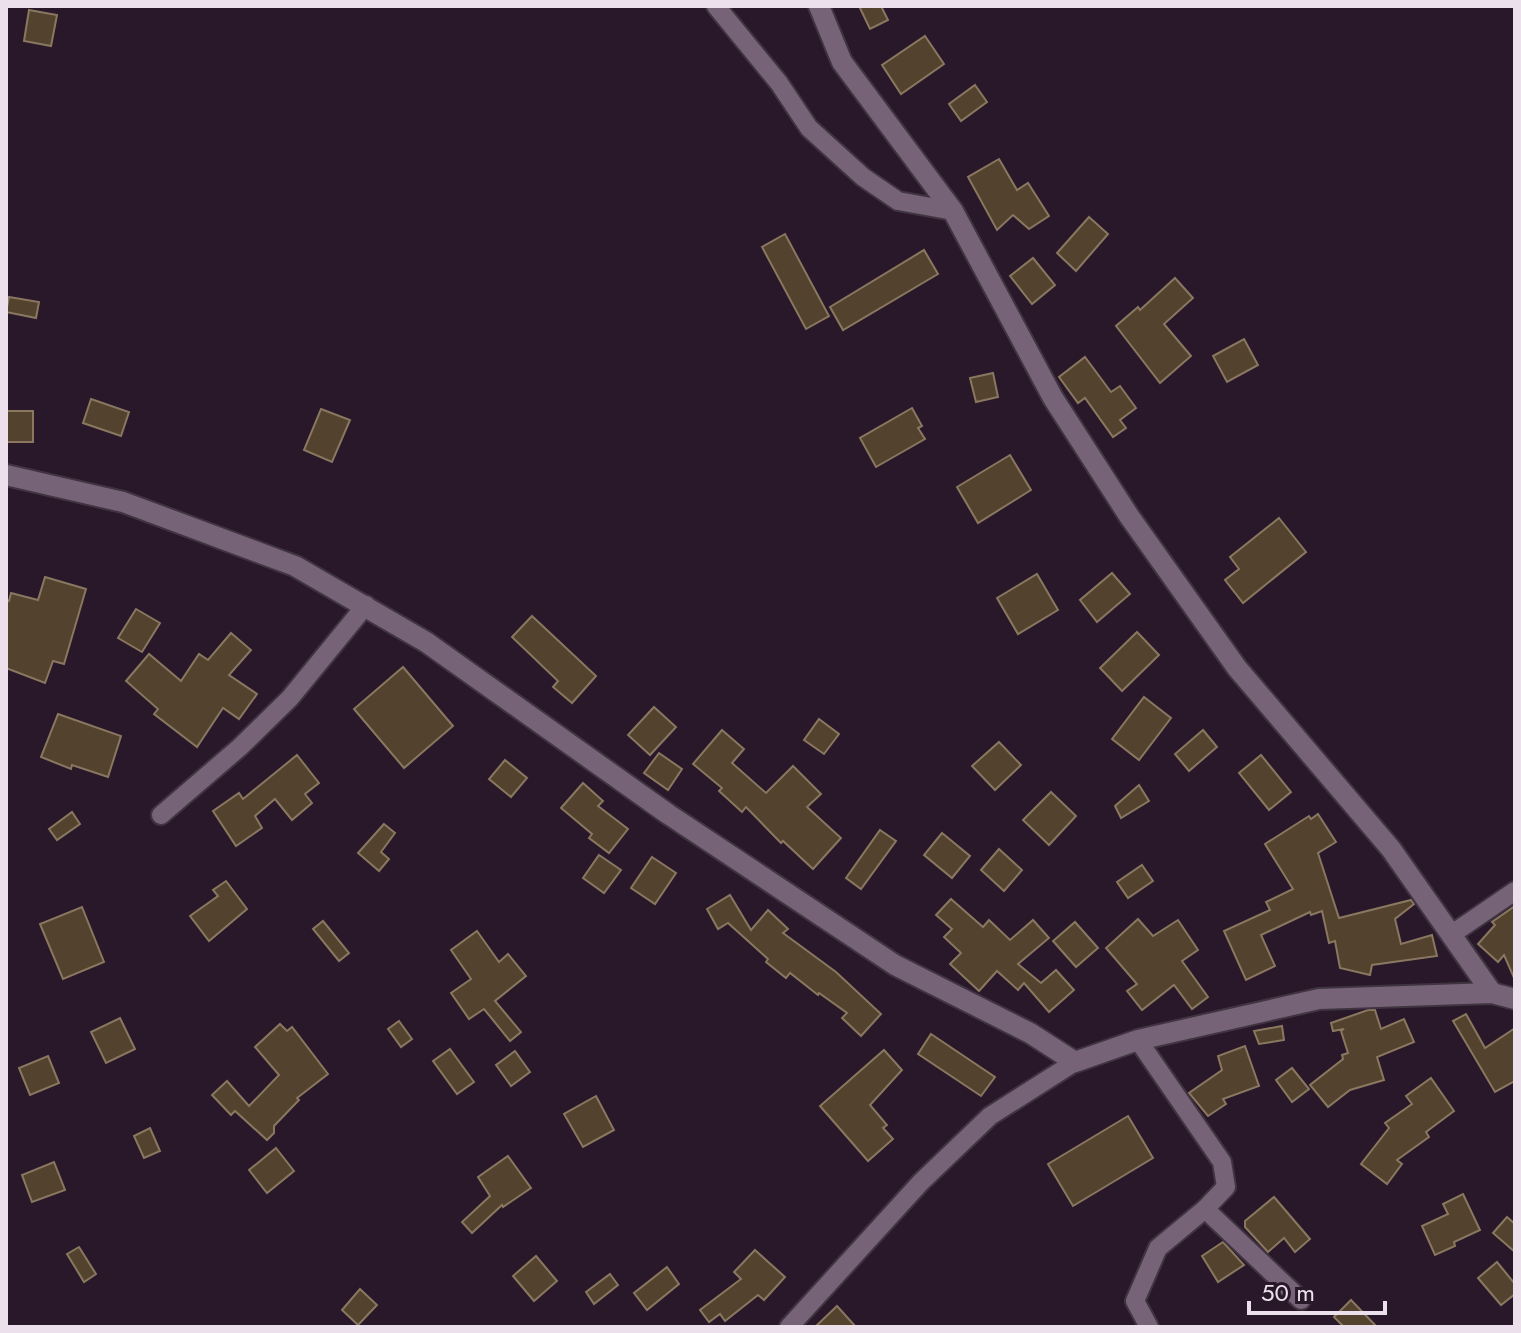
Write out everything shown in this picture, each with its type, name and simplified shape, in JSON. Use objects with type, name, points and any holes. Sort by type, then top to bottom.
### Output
[{"type":"street","points":[[716,6],[779,83],[809,128],[863,177],[898,201],[953,211]]},
{"type":"street","points":[[819,6],[842,62],[953,211],[1053,398],[1129,516],[1237,668],[1391,849],[1492,993]]},
{"type":"street","points":[[6,475],[123,502],[295,566],[426,642],[668,814],[895,965],[1030,1033],[1075,1062]]},
{"type":"street","points":[[161,815],[240,747],[290,698],[366,605]]},
{"type":"street","points":[[1452,934],[1515,891]]},
{"type":"street","points":[[789,1327],[921,1182],[990,1116],[1075,1062],[1138,1040],[1319,999],[1492,993],[1515,999]]},
{"type":"street","points":[[1138,1040],[1222,1162],[1226,1187],[1158,1248],[1135,1301],[1149,1327]]},
{"type":"street","points":[[1205,1209],[1301,1300]]},
{"type":"building","points":[[859,6],[881,6],[888,20],[870,29]]},
{"type":"building","points":[[29,10],[57,15],[51,46],[24,41]]},
{"type":"building","points":[[925,36],[944,64],[901,94],[882,65]]},
{"type":"building","points":[[975,85],[987,102],[961,121],[949,104]]},
{"type":"building","points":[[999,159],[1017,190],[1028,183],[1049,216],[1029,229],[1013,215],[997,230],[968,177]]},
{"type":"building","points":[[1089,217],[1108,234],[1076,271],[1057,253]]},
{"type":"building","points":[[785,234],[829,316],[806,329],[762,247]]},
{"type":"building","points":[[924,250],[938,274],[843,330],[830,307]]},
{"type":"building","points":[[1033,258],[1055,285],[1032,304],[1010,276]]},
{"type":"building","points":[[1175,278],[1193,298],[1164,324],[1191,356],[1160,383],[1116,326],[1138,307],[1140,310]]},
{"type":"building","points":[[9,297],[39,302],[36,318],[6,312]]},
{"type":"building","points":[[1244,339],[1258,365],[1227,382],[1213,356]]},
{"type":"building","points":[[1085,357],[1111,392],[1120,386],[1136,408],[1120,420],[1126,428],[1113,437],[1085,398],[1078,403],[1059,377]]},
{"type":"building","points":[[993,373],[998,397],[976,402],[970,378]]},
{"type":"building","points":[[91,399],[129,412],[121,436],[83,423]]},
{"type":"building","points":[[912,408],[925,439],[876,467],[860,438]]},
{"type":"building","points":[[321,409],[350,420],[332,462],[304,450]]},
{"type":"building","points":[[6,411],[33,411],[33,442],[6,442]]},
{"type":"building","points":[[1010,455],[1031,490],[978,523],[957,487]]},
{"type":"building","points":[[1279,518],[1306,552],[1243,603],[1225,580],[1239,569],[1230,557]]},
{"type":"building","points":[[1112,573],[1130,594],[1097,622],[1080,600]]},
{"type":"building","points":[[1037,574],[1058,610],[1018,634],[997,598]]},
{"type":"building","points":[[45,577],[86,589],[64,664],[53,661],[45,683],[6,668],[6,600],[9,601],[11,593],[38,600]]},
{"type":"building","points":[[136,609],[160,623],[142,652],[118,638]]},
{"type":"building","points":[[532,616],[596,676],[572,703],[553,687],[558,681],[512,637]]},
{"type":"building","points":[[1137,632],[1159,655],[1122,691],[1100,668]]},
{"type":"building","points":[[231,633],[251,650],[229,675],[257,694],[239,719],[223,708],[197,747],[154,714],[158,709],[126,681],[149,654],[181,681],[199,654],[208,660]]},
{"type":"building","points":[[403,667],[453,726],[404,768],[354,709]]},
{"type":"building","points":[[1144,697],[1171,718],[1139,760],[1112,739]]},
{"type":"building","points":[[654,707],[676,727],[650,755],[628,735]]},
{"type":"building","points":[[58,714],[121,736],[108,777],[72,765],[71,769],[41,757]]},
{"type":"building","points":[[819,719],[839,734],[824,754],[804,740]]},
{"type":"building","points":[[722,730],[744,749],[732,763],[766,793],[793,766],[821,794],[807,807],[841,838],[813,869],[783,841],[781,843],[746,807],[742,812],[719,791],[722,788],[693,764]]},
{"type":"building","points":[[1203,730],[1217,747],[1189,771],[1175,754]]},
{"type":"building","points":[[999,742],[1021,765],[995,790],[972,766]]},
{"type":"building","points":[[659,753],[682,769],[668,790],[644,773]]},
{"type":"building","points":[[297,755],[319,783],[305,794],[312,803],[292,820],[275,799],[255,816],[262,828],[236,846],[213,811],[239,793],[243,799]]},
{"type":"building","points":[[1261,755],[1291,792],[1269,810],[1239,773]]},
{"type":"building","points":[[505,760],[527,778],[511,797],[489,779]]},
{"type":"building","points":[[583,783],[603,801],[598,806],[628,829],[609,853],[589,838],[592,834],[561,808]]},
{"type":"building","points":[[1139,785],[1149,801],[1121,818],[1115,806]]},
{"type":"building","points":[[1051,792],[1076,816],[1049,845],[1023,820]]},
{"type":"building","points":[[72,812],[80,824],[57,840],[49,829]]},
{"type":"building","points":[[1318,814],[1336,842],[1318,853],[1339,918],[1411,900],[1414,904],[1395,919],[1401,944],[1432,935],[1437,956],[1372,965],[1370,975],[1340,968],[1335,941],[1329,943],[1322,911],[1311,915],[1310,912],[1261,935],[1275,966],[1246,980],[1224,931],[1270,910],[1266,902],[1293,889],[1265,844],[1309,816],[1311,819]]},
{"type":"building","points":[[384,824],[395,833],[381,852],[389,859],[379,871],[358,853]]},
{"type":"building","points":[[880,830],[896,841],[861,889],[846,878]]},
{"type":"building","points":[[942,833],[970,856],[952,878],[924,855]]},
{"type":"building","points":[[999,849],[1022,870],[1004,891],[981,870]]},
{"type":"building","points":[[599,855],[621,870],[604,893],[583,878]]},
{"type":"building","points":[[652,857],[676,873],[655,904],[631,888]]},
{"type":"building","points":[[1142,865],[1153,881],[1128,898],[1117,882]]},
{"type":"building","points":[[226,881],[247,909],[209,941],[190,916],[218,896],[213,890]]},
{"type":"building","points":[[730,895],[751,930],[768,910],[788,929],[783,933],[836,972],[881,1014],[861,1036],[842,1018],[847,1013],[790,973],[786,978],[728,923],[718,929],[707,909]]},
{"type":"building","points":[[951,899],[983,927],[989,920],[1010,940],[1033,920],[1049,938],[1018,964],[1041,983],[1056,970],[1074,990],[1049,1012],[1024,983],[1018,990],[997,971],[979,991],[950,964],[961,953],[944,937],[952,929],[936,915]]},
{"type":"building","points":[[1515,906],[1515,980],[1504,955],[1498,962],[1478,944],[1495,925],[1492,922]]},
{"type":"building","points":[[82,907],[104,962],[63,979],[40,924]]},
{"type":"building","points":[[1138,919],[1153,936],[1178,920],[1198,950],[1182,961],[1208,997],[1192,1009],[1174,985],[1142,1010],[1127,991],[1137,984],[1106,948]]},
{"type":"building","points":[[323,921],[349,953],[339,961],[313,929]]},
{"type":"building","points":[[1075,922],[1098,948],[1076,967],[1053,941]]},
{"type":"building","points":[[477,931],[499,962],[508,954],[526,976],[495,1001],[521,1032],[510,1041],[484,1009],[469,1019],[451,993],[471,979],[451,950]]},
{"type":"building","points":[[1375,1010],[1381,1029],[1404,1019],[1414,1042],[1377,1057],[1384,1080],[1350,1090],[1328,1107],[1310,1085],[1348,1053],[1341,1031],[1344,1029],[1333,1031],[1331,1023]]},
{"type":"building","points":[[1466,1014],[1485,1048],[1515,1028],[1515,1081],[1495,1092],[1453,1021]]},
{"type":"building","points":[[120,1018],[135,1049],[106,1063],[91,1032]]},
{"type":"building","points":[[399,1021],[412,1039],[401,1047],[388,1029]]},
{"type":"building","points":[[280,1024],[287,1031],[292,1027],[328,1074],[297,1098],[299,1100],[274,1126],[274,1133],[267,1140],[235,1111],[231,1115],[212,1095],[227,1081],[249,1106],[279,1075],[255,1047]]},
{"type":"building","points":[[1282,1026],[1284,1040],[1259,1044],[1254,1031]]},
{"type":"building","points":[[931,1034],[995,1077],[981,1096],[918,1054]]},
{"type":"building","points":[[1245,1046],[1259,1086],[1223,1099],[1226,1104],[1208,1116],[1189,1093],[1222,1070],[1218,1056]]},
{"type":"building","points":[[450,1049],[474,1082],[457,1094],[433,1061]]},
{"type":"building","points":[[884,1050],[902,1070],[870,1105],[887,1125],[883,1128],[893,1139],[868,1161],[820,1106]]},
{"type":"building","points":[[515,1051],[530,1072],[511,1086],[496,1065]]},
{"type":"building","points":[[48,1056],[59,1083],[30,1095],[19,1068]]},
{"type":"building","points":[[1292,1068],[1309,1089],[1292,1102],[1276,1080]]},
{"type":"building","points":[[1431,1078],[1454,1111],[1426,1132],[1429,1137],[1397,1160],[1402,1164],[1387,1184],[1361,1164],[1389,1128],[1385,1123],[1412,1104],[1406,1096]]},
{"type":"building","points":[[596,1096],[614,1130],[583,1147],[564,1114]]},
{"type":"building","points":[[1128,1116],[1153,1158],[1073,1206],[1048,1164]]},
{"type":"building","points":[[150,1128],[160,1151],[144,1158],[134,1136]]},
{"type":"building","points":[[276,1148],[294,1171],[267,1193],[249,1170]]},
{"type":"building","points":[[508,1156],[531,1188],[502,1205],[472,1233],[462,1222],[490,1196],[478,1177]]},
{"type":"building","points":[[54,1162],[65,1190],[32,1202],[22,1175]]},
{"type":"building","points":[[1463,1194],[1480,1230],[1435,1255],[1422,1226],[1448,1214],[1443,1204]]},
{"type":"building","points":[[1274,1197],[1310,1239],[1295,1252],[1284,1238],[1268,1252],[1245,1227],[1245,1221]]},
{"type":"building","points":[[1507,1217],[1515,1224],[1515,1252],[1493,1233]]},
{"type":"building","points":[[1223,1242],[1244,1265],[1218,1282],[1202,1256]]},
{"type":"building","points":[[79,1247],[96,1274],[84,1282],[67,1254]]},
{"type":"building","points":[[755,1250],[785,1277],[764,1300],[758,1295],[725,1321],[720,1314],[709,1322],[700,1310],[741,1279],[734,1272]]},
{"type":"building","points":[[536,1256],[557,1281],[534,1301],[513,1276]]},
{"type":"building","points":[[1497,1262],[1515,1284],[1515,1294],[1501,1305],[1478,1278]]},
{"type":"building","points":[[667,1267],[679,1284],[647,1310],[634,1293]]},
{"type":"building","points":[[610,1274],[618,1285],[594,1304],[586,1292]]},
{"type":"building","points":[[360,1289],[377,1305],[358,1325],[342,1310]]},
{"type":"building","points":[[1351,1300],[1377,1327],[1344,1327],[1334,1317]]},
{"type":"building","points":[[837,1306],[856,1327],[815,1327]]}]
